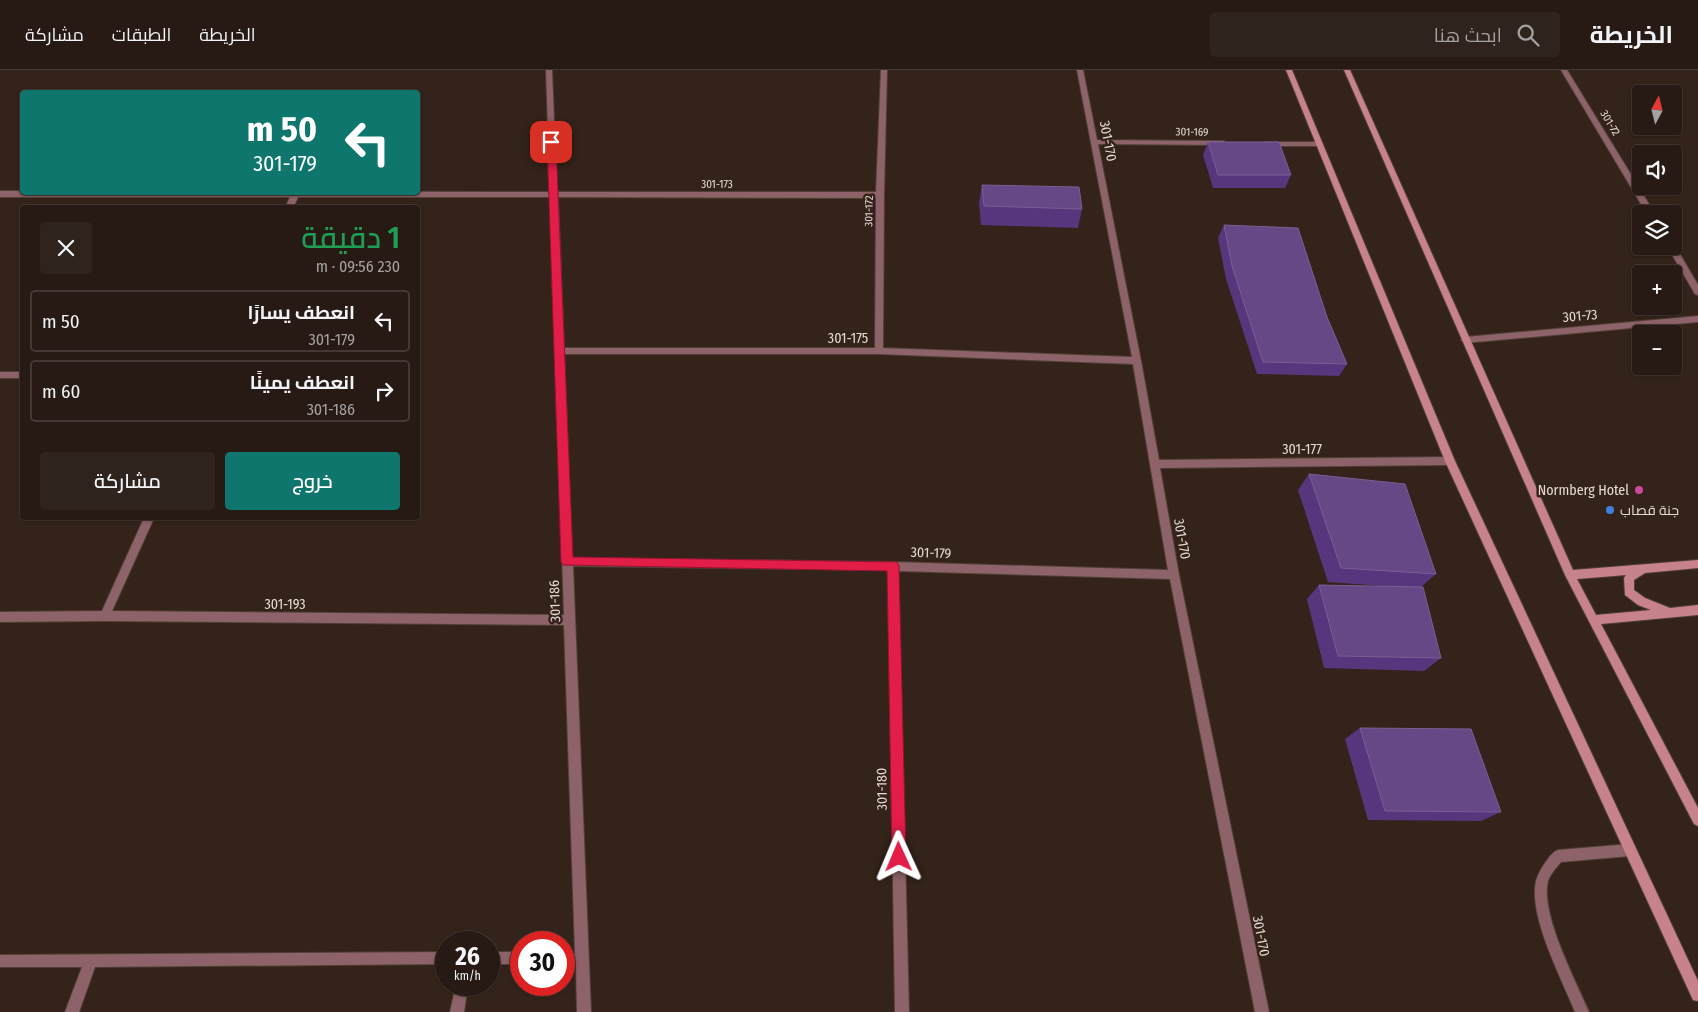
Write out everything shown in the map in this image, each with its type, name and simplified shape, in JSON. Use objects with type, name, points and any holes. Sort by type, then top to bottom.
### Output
[{"type":"main road","points":[[1290,70],[1450,462],[1698,995]]},
{"type":"main road","points":[[1347,70],[1570,575],[1698,820]]},
{"type":"main road","points":[[1570,575],[1647,570],[1698,564]]},
{"type":"main road","points":[[1647,570],[1633,574],[1629,578],[1629,592],[1649,605],[1675,612]]},
{"type":"main road","points":[[1594,620],[1698,610]]},
{"type":"street","name":"301-186","points":[[549,70],[584,1012]]},
{"type":"street","name":"301-172","points":[[879,351],[880,195],[884,70]]},
{"type":"street","name":"301-170","points":[[1080,70],[1137,361],[1174,575],[1262,1012]]},
{"type":"street","name":"301-72","points":[[1564,70],[1646,205]]},
{"type":"street","name":"301-169","points":[[1094,142],[1229,143]]},
{"type":"street","points":[[1258,144],[1319,144]]},
{"type":"street","name":"301-173","points":[[0,194],[20,194]]},
{"type":"street","name":"301-173","points":[[147,195],[880,195]]},
{"type":"street","points":[[290,205],[294,196]]},
{"type":"street","points":[[1675,255],[1698,292]]},
{"type":"street","name":"301-73","points":[[1466,340],[1698,319]]},
{"type":"street","name":"301-175","points":[[559,351],[879,351],[1137,361]]},
{"type":"street","points":[[0,375],[20,375]]},
{"type":"street","name":"301-177","points":[[1154,464],[1450,462]]},
{"type":"street","points":[[105,616],[148,520]]},
{"type":"street","name":"301-179","points":[[567,562],[893,566],[1174,575]]},
{"type":"street","name":"301-180","points":[[893,566],[902,1012]]},
{"type":"street","name":"301-193","points":[[0,617],[105,616],[569,620]]},
{"type":"street","points":[[1582,1012],[1554,946],[1546,920],[1542,881],[1558,856],[1630,850]]},
{"type":"street","points":[[0,961],[435,958]]},
{"type":"street","points":[[575,959],[582,959]]},
{"type":"street","points":[[72,1012],[91,960]]},
{"type":"street","points":[[457,1012],[460,996]]},
{"type":"building","points":[[1208,142],[1279,142],[1291,175],[1218,175]]},
{"type":"building","points":[[982,185],[1079,187],[1082,209],[984,206]]},
{"type":"building","points":[[1224,225],[1298,228],[1327,317],[1347,364],[1263,362],[1232,266]]},
{"type":"building","points":[[1309,474],[1405,484],[1436,574],[1341,568]]},
{"type":"building","points":[[1319,585],[1423,587],[1441,658],[1338,656]]},
{"type":"building","points":[[1360,728],[1471,729],[1501,812],[1385,811]]},
{"type":"place","name":"Normberg Hotel","points":[[1639,490]]},
{"type":"place","name":"جنة قصاب","points":[[1610,510]]},
{"type":"route","points":[[551,142],[567,562],[893,566],[899,857]]}]
